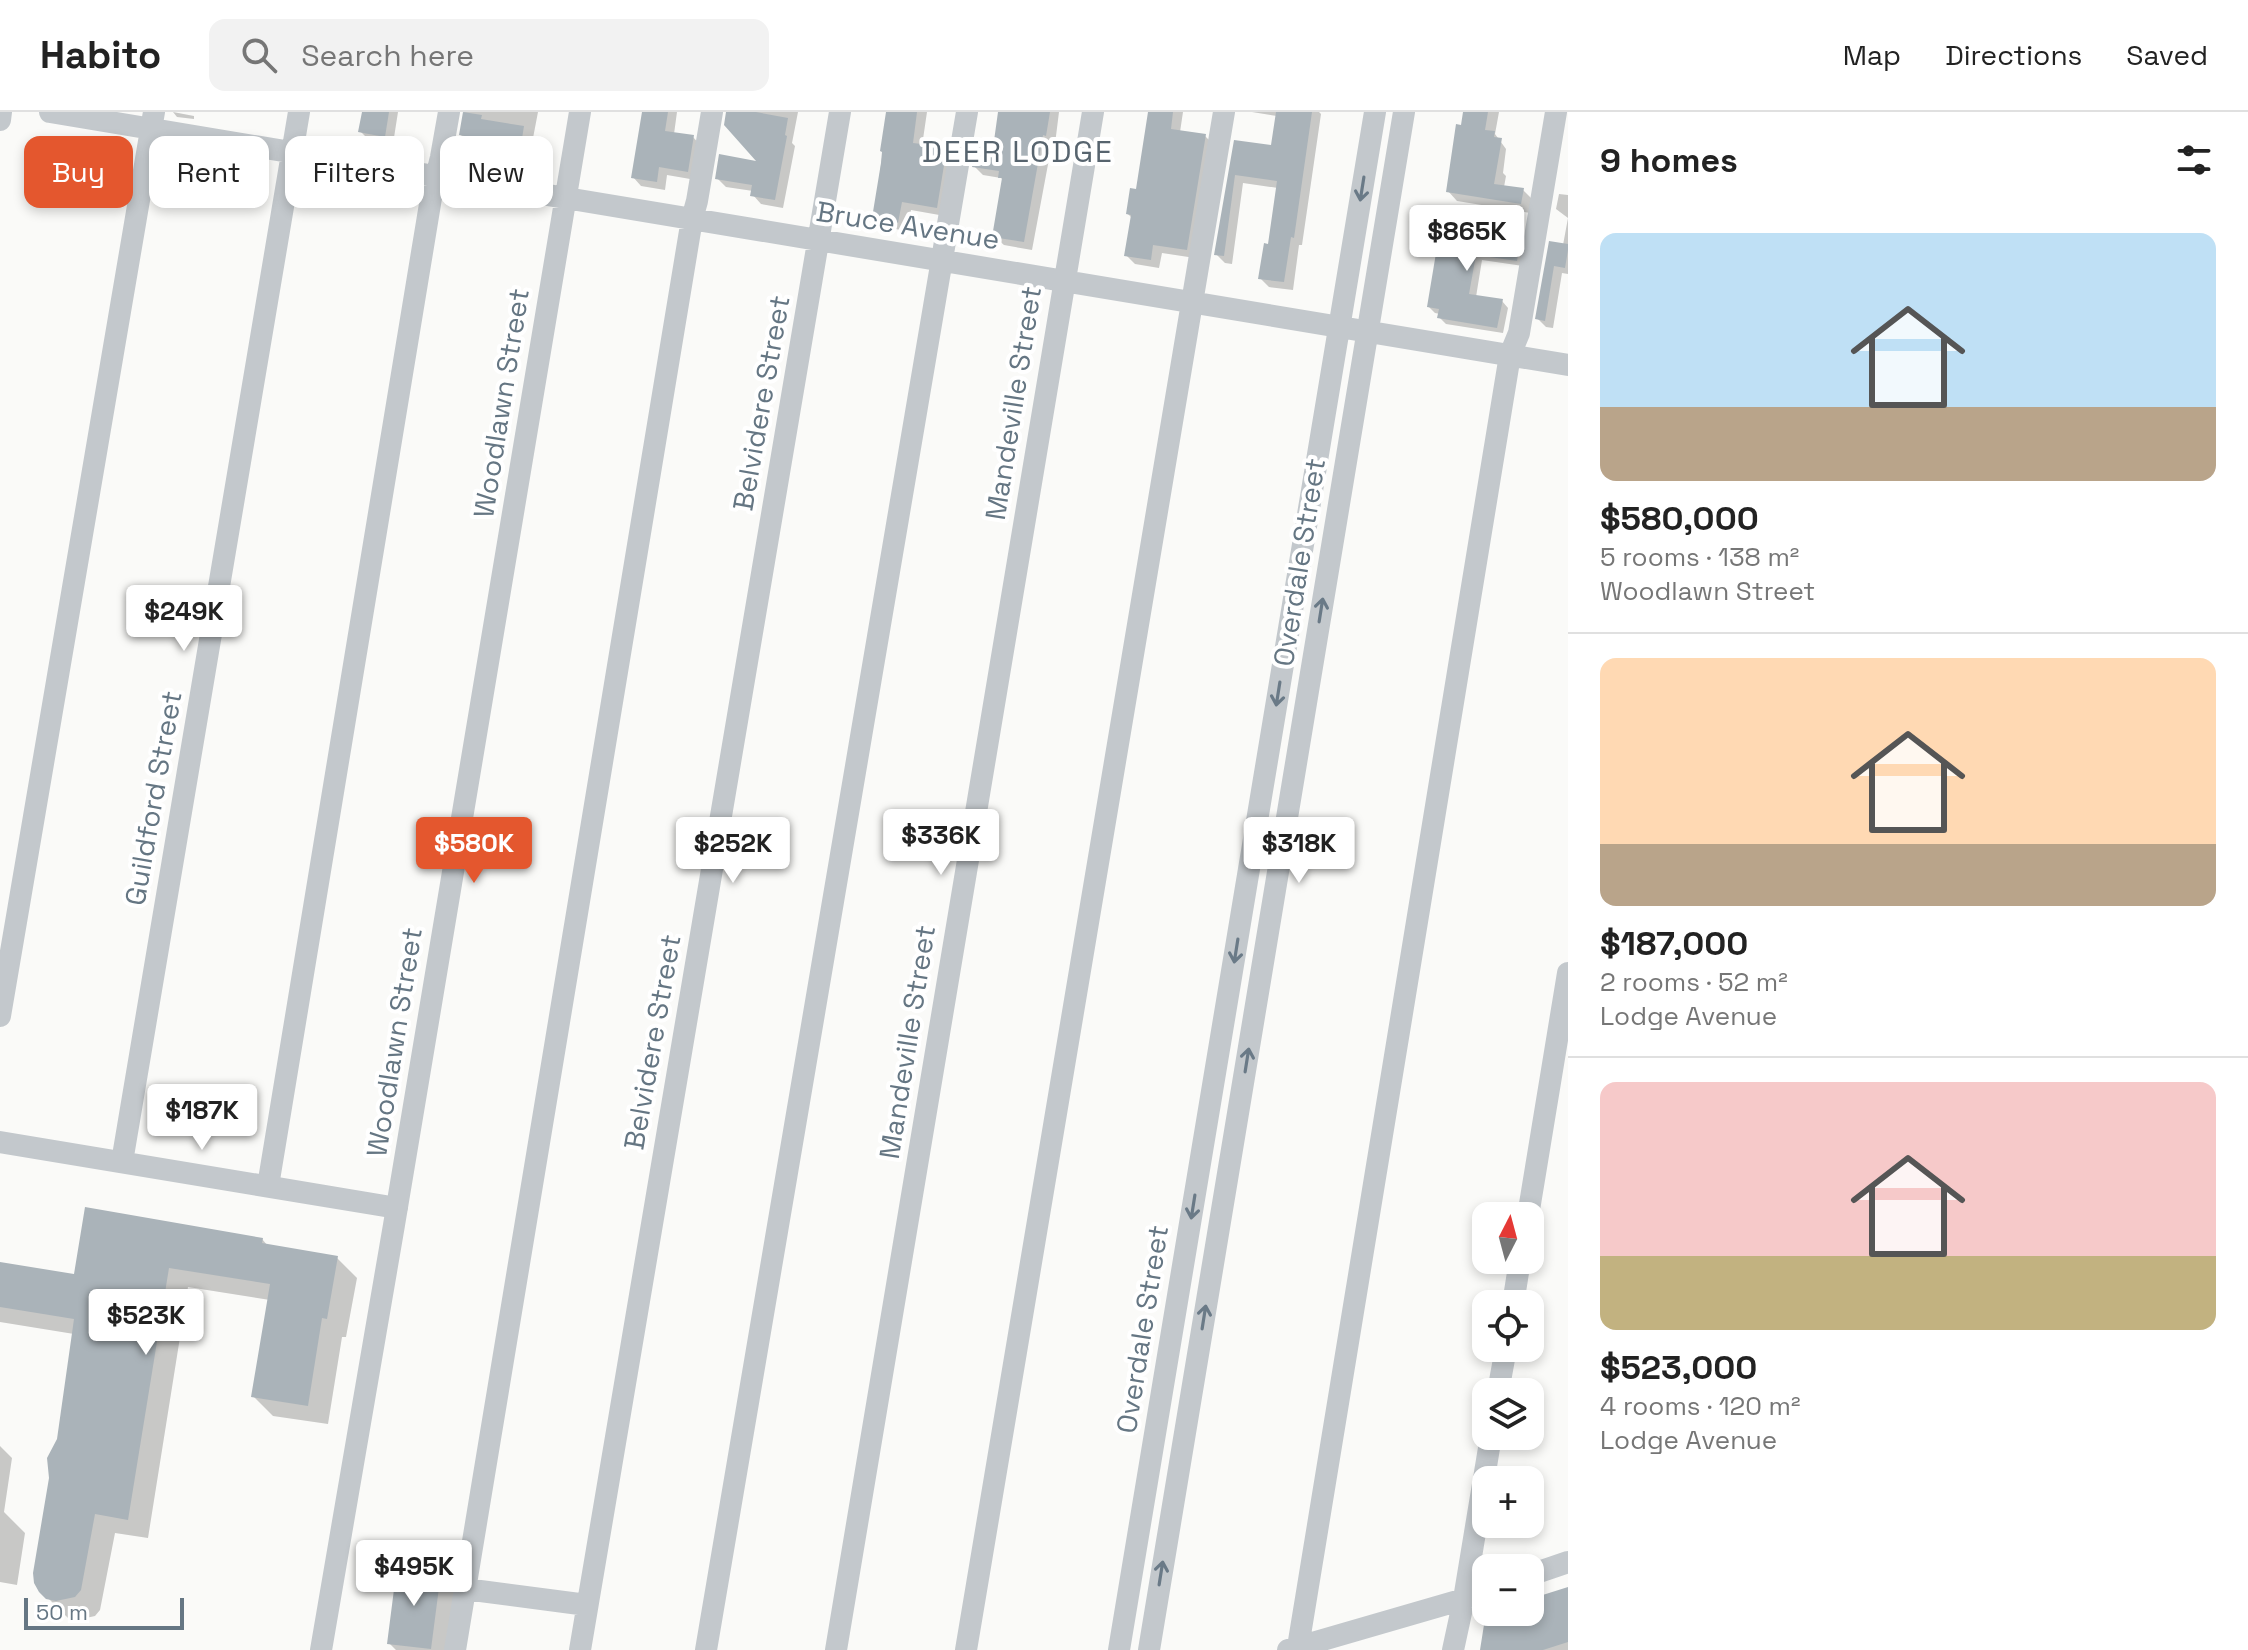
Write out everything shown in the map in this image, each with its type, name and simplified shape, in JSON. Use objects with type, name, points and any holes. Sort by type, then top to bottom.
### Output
[{"type":"street","points":[[0,120],[1,112]]},
{"type":"street","name":"Bruce Avenue","points":[[50,112],[153,120],[285,151]]},
{"type":"street","name":"Guildford Street","points":[[295,136],[299,112]]},
{"type":"street","points":[[268,1186],[431,198],[449,112]]},
{"type":"street","name":"Woodlawn Street","points":[[321,1650],[580,112]]},
{"type":"street","points":[[455,1650],[712,112]]},
{"type":"street","name":"Belvidere Street","points":[[580,1650],[840,112]]},
{"type":"street","points":[[706,1650],[967,112]]},
{"type":"street","name":"Mandeville Street","points":[[836,1650],[1093,112]]},
{"type":"street","points":[[966,1650],[1224,112]]},
{"type":"street","name":"Overdale Street","points":[[1119,1650],[1375,112]]},
{"type":"street","name":"Overdale Street","points":[[1149,1650],[1404,112]]},
{"type":"street","points":[[1472,1596],[1293,1649],[1510,355],[1519,333],[1556,112]]},
{"type":"street","points":[[0,1016],[153,120]]},
{"type":"street","name":"Bruce Avenue","points":[[424,174],[1568,365]]},
{"type":"street","name":"Guildford Street","points":[[122,1162],[285,195]]},
{"type":"street","points":[[1530,1202],[1568,973]]},
{"type":"street","points":[[1225,1018],[1253,1023]]},
{"type":"street","points":[[0,1142],[397,1208]]},
{"type":"street","points":[[1453,1650],[1489,1450]]},
{"type":"street","points":[[1544,1570],[1568,1562]]},
{"type":"street","points":[[465,1589],[587,1605]]},
{"type":"building","points":[[362,112],[389,112],[385,136],[358,132]]},
{"type":"building","points":[[463,112],[482,115],[481,119],[524,126],[522,136],[459,135]]},
{"type":"building","points":[[642,112],[668,112],[665,131],[694,135],[688,172],[659,167],[657,182],[631,178]]},
{"type":"building","points":[[726,112],[756,112],[788,118],[775,200],[750,196],[752,185],[715,179],[719,154],[756,161],[724,125]]},
{"type":"building","points":[[886,112],[917,112],[913,143],[947,147],[937,208],[902,202],[898,223],[872,218]]},
{"type":"building","points":[[998,112],[1050,112],[1024,242],[992,237],[1002,178],[998,178],[999,171],[972,167],[976,145],[993,148]]},
{"type":"building","points":[[1148,112],[1173,112],[1171,129],[1206,134],[1187,250],[1153,245],[1151,260],[1124,256],[1131,215],[1126,214],[1130,188],[1136,189]]},
{"type":"building","points":[[1276,112],[1312,112],[1294,238],[1291,237],[1284,282],[1258,279],[1264,243],[1268,244],[1277,181],[1235,175],[1224,256],[1214,255],[1234,140],[1271,145]]},
{"type":"building","points":[[1463,112],[1488,112],[1485,130],[1495,131],[1494,137],[1502,138],[1494,184],[1524,188],[1521,204],[1446,192],[1456,124],[1461,125]]},
{"type":"building","points":[[1441,223],[1521,236],[1517,261],[1476,255],[1469,294],[1503,299],[1497,328],[1437,318],[1439,309],[1427,307]]},
{"type":"building","points":[[1549,241],[1568,244],[1568,250],[1565,268],[1554,266],[1545,321],[1535,319]]},
{"type":"building","points":[[85,1207],[263,1238],[262,1243],[338,1256],[327,1319],[322,1318],[308,1406],[251,1397],[270,1284],[169,1268],[128,1520],[95,1514],[81,1590],[75,1597],[56,1601],[46,1599],[39,1592],[33,1573],[49,1478],[47,1458],[57,1439],[74,1319],[0,1307],[0,1262],[74,1274]]},
{"type":"building","points":[[397,1566],[441,1572],[431,1649],[387,1644]]},
{"type":"building","points":[[1568,1587],[1568,1642],[1543,1650],[1480,1650],[1484,1626],[1544,1626],[1544,1595]]},
{"type":"district","name":"DEER LODGE","points":[[1018,152]]}]
